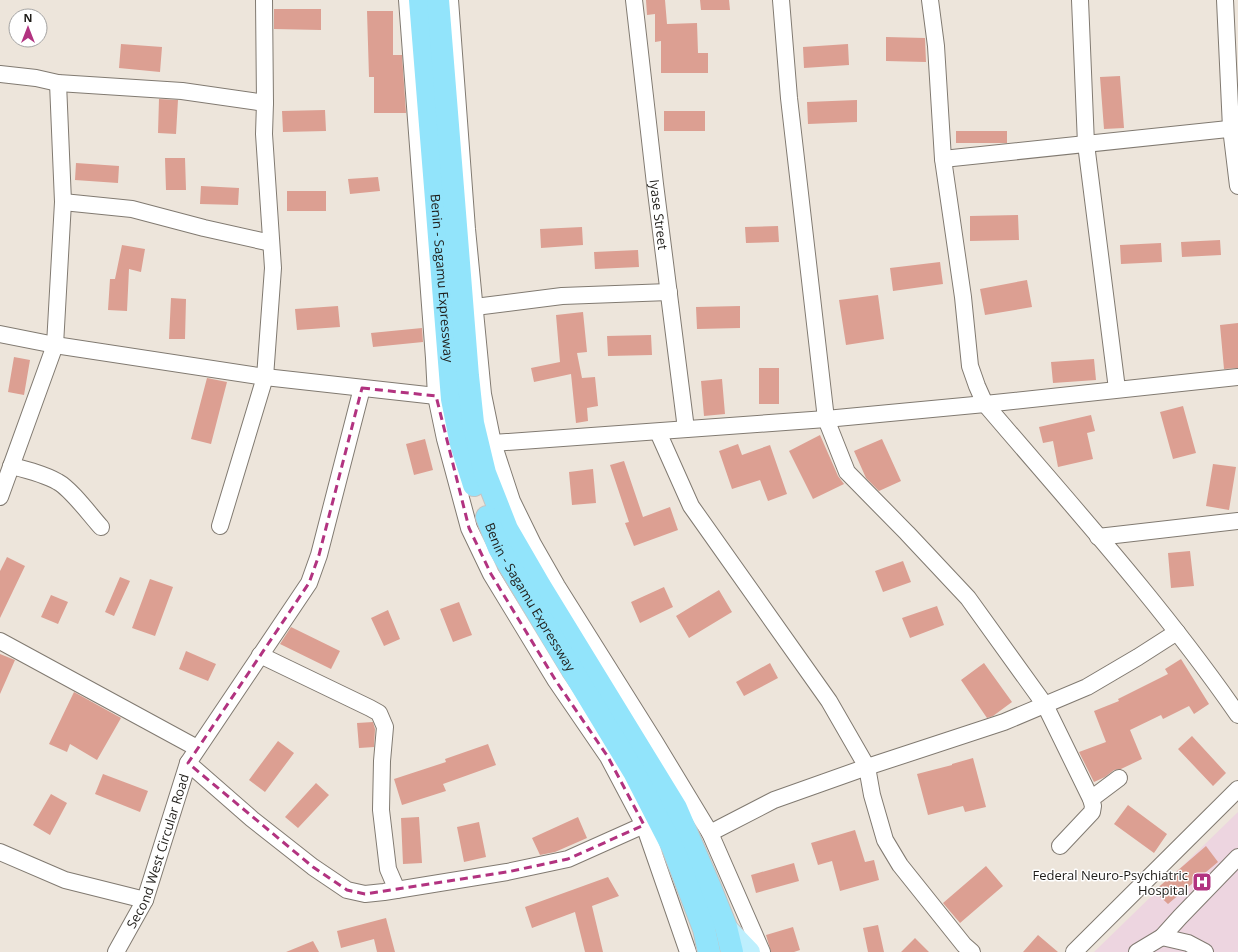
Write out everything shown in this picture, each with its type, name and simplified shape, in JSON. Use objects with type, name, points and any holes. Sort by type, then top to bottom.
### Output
[{"type":"highway","name":"Benin - Sagamu Expressway","points":[[420,0],[452,399],[461,444],[478,496],[499,548],[634,772],[673,848],[670,867],[704,929],[709,952]]},
{"type":"highway","points":[[438,0],[468,376],[473,423],[485,473],[507,529],[540,586],[676,808],[726,927],[732,952]]},
{"type":"main road","points":[[726,927],[750,952]]},
{"type":"main road","points":[[704,929],[726,952]]},
{"type":"street","points":[[220,526],[266,377],[273,268],[264,134],[264,0]]},
{"type":"street","points":[[407,0],[436,396],[445,439],[469,528],[491,574],[556,681],[608,757],[644,825],[670,867],[688,952]]},
{"type":"street","points":[[450,0],[467,229],[483,394],[488,426],[512,501],[533,544],[557,586],[710,833],[762,952]]},
{"type":"street","name":"Iyase Street","points":[[634,0],[686,429]]},
{"type":"street","points":[[781,0],[789,98],[826,419],[847,472],[908,533],[968,598],[1045,705],[1093,806],[1092,812],[1060,846]]},
{"type":"street","points":[[930,0],[936,46],[943,159],[963,297],[970,366],[977,386],[985,404],[1154,602],[1208,672],[1238,716]]},
{"type":"street","points":[[1080,0],[1086,144],[1118,389]]},
{"type":"street","points":[[1225,0],[1238,186]]},
{"type":"street","points":[[0,74],[36,78],[58,83],[182,91],[265,103]]},
{"type":"street","points":[[0,497],[55,345],[63,202],[58,83]]},
{"type":"street","points":[[943,159],[1234,128]]},
{"type":"street","points":[[63,202],[132,210],[271,243]]},
{"type":"street","points":[[475,307],[562,296],[669,292]]},
{"type":"street","points":[[0,334],[55,345],[266,377],[436,396]]},
{"type":"street","points":[[493,443],[826,419],[985,404],[1238,377]]},
{"type":"street","name":"Second West Circular Road","points":[[116,952],[145,900],[188,762],[309,583],[319,555],[362,388]]},
{"type":"street","points":[[658,432],[691,506],[829,701],[867,766],[872,795],[885,840],[900,865],[972,952]]},
{"type":"street","points":[[11,466],[39,473],[60,482],[101,527]]},
{"type":"street","points":[[1098,537],[1238,521]]},
{"type":"street","points":[[710,833],[774,800],[867,766],[1004,722],[1087,687],[1177,632]]},
{"type":"street","points":[[0,642],[197,748]]},
{"type":"street","points":[[260,655],[379,713],[385,727],[382,761],[381,810],[388,869],[397,890]]},
{"type":"street","points":[[188,762],[252,819],[313,868],[347,890],[364,894],[507,872],[568,859],[644,825]]},
{"type":"street","points":[[1091,800],[1119,778]]},
{"type":"street","points":[[1074,952],[1238,789]]},
{"type":"street","points":[[0,852],[65,880],[145,900]]},
{"type":"street","points":[[1138,952],[1162,937],[1238,857]]},
{"type":"street","points":[[1162,937],[1188,943],[1205,952]]},
{"type":"highlighted area","points":[[362,388],[436,396],[469,528],[491,574],[556,681],[608,757],[644,825],[568,859],[507,872],[365,894],[347,890],[313,867],[188,763],[309,583],[319,555]]},
{"type":"shaded area","name":"Federal Neuro-Psychiatric Hospital","points":[[1238,812],[1238,952],[1094,952]]},
{"type":"building","points":[[646,0],[665,0],[667,24],[697,23],[698,53],[708,53],[708,73],[661,73],[661,41],[655,42],[655,14],[647,15]]},
{"type":"building","points":[[700,0],[729,0],[730,10],[701,10]]},
{"type":"building","points":[[274,9],[321,9],[321,30],[274,29]]},
{"type":"building","points":[[367,11],[393,11],[393,55],[402,55],[406,113],[374,113],[374,77],[369,77]]},
{"type":"building","points":[[886,37],[925,38],[926,62],[886,61]]},
{"type":"building","points":[[121,44],[162,47],[160,72],[119,68]]},
{"type":"building","points":[[848,44],[849,65],[804,68],[803,47]]},
{"type":"building","points":[[1120,76],[1124,128],[1104,129],[1100,77]]},
{"type":"building","points":[[159,99],[178,100],[176,134],[158,133]]},
{"type":"building","points":[[857,100],[857,122],[808,124],[807,102]]},
{"type":"building","points":[[325,110],[326,131],[283,132],[282,111]]},
{"type":"building","points":[[664,111],[705,111],[705,131],[664,131]]},
{"type":"building","points":[[956,131],[1007,131],[1007,143],[956,143]]},
{"type":"building","points":[[165,158],[185,158],[186,190],[166,190]]},
{"type":"building","points":[[76,163],[119,166],[118,183],[75,180]]},
{"type":"building","points":[[378,177],[380,191],[350,194],[348,179]]},
{"type":"building","points":[[201,186],[239,188],[238,205],[200,204]]},
{"type":"building","points":[[287,191],[326,191],[326,211],[287,211]]},
{"type":"building","points":[[1018,215],[1019,240],[970,241],[970,216]]},
{"type":"building","points":[[778,226],[779,242],[746,243],[745,227]]},
{"type":"building","points":[[582,227],[583,245],[541,248],[540,229]]},
{"type":"building","points":[[1220,240],[1221,255],[1182,257],[1181,242]]},
{"type":"building","points":[[1161,243],[1162,262],[1121,264],[1120,245]]},
{"type":"building","points":[[122,245],[145,249],[141,272],[129,269],[127,311],[108,310],[110,279],[115,279]]},
{"type":"building","points":[[638,250],[639,267],[595,269],[594,252]]},
{"type":"building","points":[[940,262],[943,284],[893,291],[890,268]]},
{"type":"building","points":[[1027,280],[1032,307],[985,315],[980,289]]},
{"type":"building","points":[[878,295],[884,339],[846,345],[839,300]]},
{"type":"building","points":[[171,298],[186,299],[185,339],[169,339]]},
{"type":"building","points":[[338,306],[340,327],[297,330],[295,309]]},
{"type":"building","points":[[740,306],[740,328],[697,329],[696,307]]},
{"type":"building","points":[[583,312],[587,352],[577,353],[582,378],[595,377],[598,406],[587,408],[588,421],[576,423],[571,374],[534,382],[531,368],[560,362],[556,315]]},
{"type":"building","points":[[1238,323],[1238,368],[1224,369],[1220,325]]},
{"type":"building","points":[[422,328],[423,342],[373,347],[371,333]]},
{"type":"building","points":[[651,335],[652,355],[608,356],[607,336]]},
{"type":"building","points":[[14,357],[30,360],[24,395],[8,392]]},
{"type":"building","points":[[1094,359],[1096,380],[1053,383],[1051,362]]},
{"type":"building","points":[[759,368],[779,368],[779,404],[759,404]]},
{"type":"building","points":[[207,378],[227,382],[211,444],[191,439]]},
{"type":"building","points":[[722,379],[725,414],[704,416],[701,381]]},
{"type":"building","points":[[1183,406],[1196,453],[1173,459],[1160,412]]},
{"type":"building","points":[[1091,415],[1095,431],[1087,433],[1093,459],[1058,467],[1053,441],[1043,443],[1039,427]]},
{"type":"building","points":[[820,435],[838,476],[844,484],[813,499],[789,451]]},
{"type":"building","points":[[425,439],[433,470],[414,475],[406,444]]},
{"type":"building","points":[[882,439],[901,481],[879,491],[866,478],[854,451]]},
{"type":"building","points":[[738,444],[742,455],[770,445],[787,494],[768,501],[760,480],[732,489],[719,451]]},
{"type":"building","points":[[624,461],[643,517],[670,507],[678,530],[634,546],[625,523],[629,522],[610,465]]},
{"type":"building","points":[[1213,464],[1236,467],[1229,510],[1206,506]]},
{"type":"building","points":[[593,469],[596,503],[572,505],[569,472]]},
{"type":"building","points":[[1190,551],[1194,586],[1171,588],[1168,553]]},
{"type":"building","points":[[7,557],[25,566],[0,618],[0,571]]},
{"type":"building","points":[[903,561],[911,582],[883,592],[875,571]]},
{"type":"building","points":[[120,577],[130,581],[114,616],[105,612]]},
{"type":"building","points":[[150,579],[173,587],[155,636],[132,628]]},
{"type":"building","points":[[664,587],[673,607],[640,623],[631,602]]},
{"type":"building","points":[[719,590],[732,612],[689,638],[676,616]]},
{"type":"building","points":[[51,595],[68,602],[58,624],[41,617]]},
{"type":"building","points":[[459,602],[472,635],[453,642],[440,609]]},
{"type":"building","points":[[937,606],[944,625],[910,638],[902,618]]},
{"type":"building","points":[[388,610],[400,639],[384,646],[371,618]]},
{"type":"building","points":[[291,627],[340,651],[331,669],[280,644]]},
{"type":"building","points":[[186,651],[216,664],[208,681],[179,669]]},
{"type":"building","points":[[0,654],[15,660],[0,694]]},
{"type":"building","points":[[1181,659],[1209,704],[1194,714],[1189,706],[1163,719],[1161,715],[1130,730],[1142,759],[1121,769],[1114,770],[1105,777],[1094,782],[1079,752],[1106,742],[1094,711],[1119,701],[1118,699],[1168,674],[1165,669]]},
{"type":"building","points":[[770,663],[778,678],[744,696],[736,682]]},
{"type":"building","points":[[984,663],[1012,702],[993,716],[987,718],[961,680]]},
{"type":"building","points":[[74,692],[121,718],[97,760],[70,744],[67,752],[49,744]]},
{"type":"building","points":[[373,722],[375,729],[374,747],[359,748],[357,723]]},
{"type":"building","points":[[1192,736],[1226,773],[1213,786],[1178,749]]},
{"type":"building","points":[[278,741],[294,753],[265,792],[249,780]]},
{"type":"building","points":[[488,744],[496,765],[443,784],[446,791],[402,805],[394,779],[446,762],[445,759]]},
{"type":"building","points":[[973,758],[986,807],[965,812],[963,806],[928,815],[917,774]]},
{"type":"building","points":[[103,774],[148,791],[140,812],[95,794]]},
{"type":"building","points":[[316,783],[329,795],[298,828],[285,817]]},
{"type":"building","points":[[51,794],[67,803],[50,835],[33,825]]},
{"type":"building","points":[[1128,805],[1167,834],[1154,853],[1114,824]]},
{"type":"building","points":[[419,817],[422,863],[403,864],[401,818]]},
{"type":"building","points":[[578,817],[587,838],[555,852],[540,855],[532,838]]},
{"type":"building","points":[[479,822],[486,857],[464,862],[457,827]]},
{"type":"building","points":[[855,830],[865,862],[874,860],[879,880],[840,891],[832,861],[818,865],[811,843]]},
{"type":"building","points":[[1206,846],[1218,862],[1168,904],[1154,891]]},
{"type":"building","points":[[794,863],[799,881],[756,893],[751,875]]},
{"type":"building","points":[[986,866],[1003,886],[960,923],[943,903]]},
{"type":"building","points":[[608,877],[619,896],[592,906],[603,952],[585,952],[575,912],[532,928],[525,907]]},
{"type":"building","points":[[386,918],[395,952],[377,952],[374,939],[341,948],[337,931]]},
{"type":"building","points":[[878,925],[884,952],[868,952],[863,928]]},
{"type":"building","points":[[793,927],[800,950],[794,952],[771,952],[766,935]]},
{"type":"building","points":[[1038,935],[1058,952],[1023,952]]},
{"type":"building","points":[[915,938],[929,952],[901,952]]},
{"type":"building","points":[[313,941],[319,952],[286,952]]},
{"type":"place","name":"Federal Neuro-Psychiatric Hospital","points":[[1202,882]]}]
